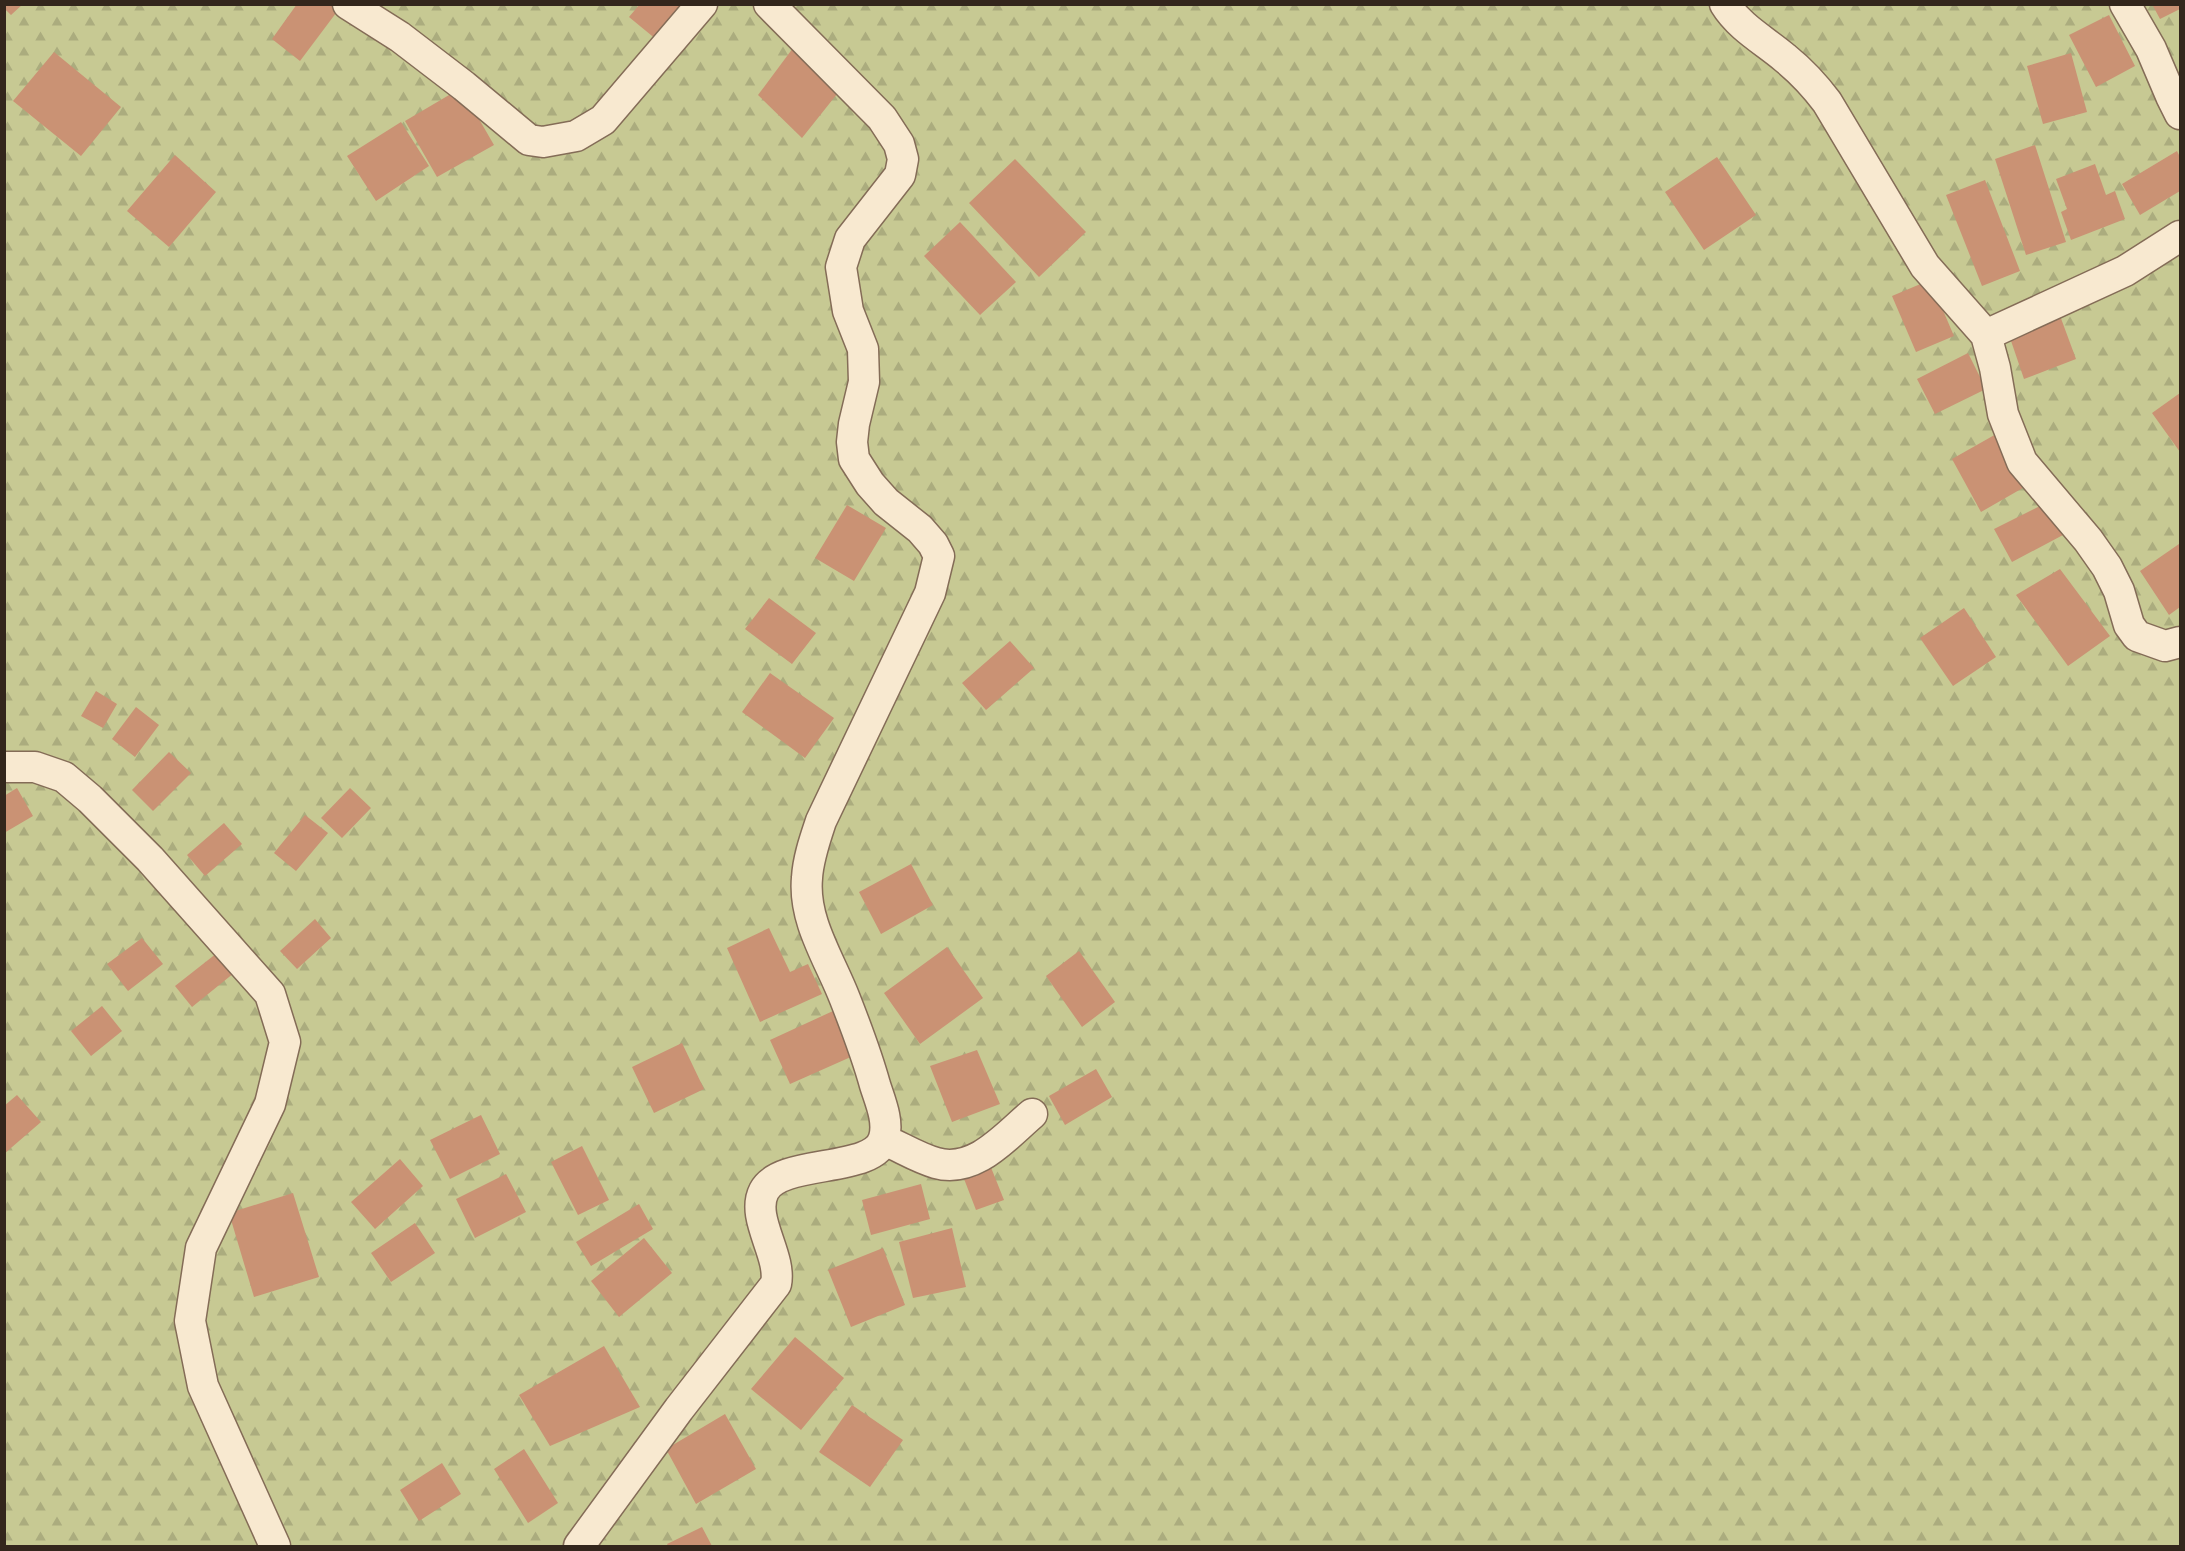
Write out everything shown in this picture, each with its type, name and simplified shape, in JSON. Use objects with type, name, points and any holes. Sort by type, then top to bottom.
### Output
[{"type":"street","points":[[348,4],[400,37],[529,140],[543,142],[576,136],[603,120],[702,4]]},
{"type":"street","points":[[579,1546],[685,1401],[776,1284],[776,1267],[760,1208],[763,1192],[768,1185],[794,1173],[862,1158],[875,1152],[884,1140],[886,1121],[873,1078],[845,998],[812,923],[807,899],[807,879],[812,849],[821,821],[930,593],[939,556],[933,544],[920,529],[886,502],[870,484],[855,459],[852,442],[864,382],[863,349],[848,311],[841,267],[850,239],[900,175],[903,159],[899,144],[882,118],[769,4]]},
{"type":"street","points":[[1725,4],[1757,38],[1785,58],[1814,84],[1925,266],[1986,335],[1995,368],[2003,414],[2022,462],[2088,540],[2107,567],[2119,591],[2129,625],[2137,636],[2165,646],[2181,642]]},
{"type":"street","points":[[2125,4],[2151,49],[2170,96],[2181,114]]},
{"type":"street","points":[[1986,335],[2125,271],[2181,236]]},
{"type":"street","points":[[4,767],[35,767],[64,777],[90,799],[150,859],[270,994],[285,1042],[270,1104],[201,1248],[190,1321],[203,1386],[275,1546]]},
{"type":"street","points":[[884,1140],[937,1163],[970,1162],[985,1154],[1032,1114]]},
{"type":"green space","points":[[5,5],[2180,5],[2180,1546],[5,1546]]},
{"type":"building","points":[[4,4],[23,4],[11,15],[4,8]]},
{"type":"building","points":[[297,4],[333,4],[339,9],[300,61],[272,39]]},
{"type":"building","points":[[640,4],[688,4],[657,40],[629,17]]},
{"type":"building","points":[[2152,4],[2180,4],[2180,9],[2160,19]]},
{"type":"building","points":[[2109,15],[2135,66],[2096,87],[2069,35]]},
{"type":"building","points":[[793,48],[841,89],[802,138],[758,95]]},
{"type":"building","points":[[54,52],[121,107],[81,156],[13,101]]},
{"type":"building","points":[[2071,53],[2087,112],[2043,124],[2027,66]]},
{"type":"building","points":[[461,88],[494,145],[437,177],[405,121]]},
{"type":"building","points":[[401,122],[429,166],[376,201],[347,156]]},
{"type":"building","points":[[2035,145],[2066,242],[2026,255],[1995,159]]},
{"type":"building","points":[[2177,151],[2180,157],[2180,191],[2140,215],[2122,184]]},
{"type":"building","points":[[175,155],[216,192],[169,247],[127,211]]},
{"type":"building","points":[[1717,157],[1756,215],[1704,250],[1665,192]]},
{"type":"building","points":[[1015,159],[1086,232],[1039,277],[969,203]]},
{"type":"building","points":[[2095,164],[2106,195],[2115,191],[2125,219],[2071,240],[2061,212],[2067,209],[2056,179]]},
{"type":"building","points":[[1985,180],[2020,271],[1982,286],[1946,195]]},
{"type":"building","points":[[960,222],[1016,282],[980,315],[924,256]]},
{"type":"building","points":[[1930,280],[1954,336],[1916,352],[1892,296]]},
{"type":"building","points":[[2059,313],[2076,359],[2024,379],[2008,332]]},
{"type":"building","points":[[1968,353],[1986,389],[1935,414],[1917,379]]},
{"type":"building","points":[[2180,393],[2180,452],[2152,413]]},
{"type":"building","points":[[1998,433],[2028,485],[1981,512],[1952,459]]},
{"type":"building","points":[[2046,503],[2063,535],[2012,562],[1994,529]]},
{"type":"building","points":[[847,505],[886,528],[854,581],[815,558]]},
{"type":"building","points":[[2179,544],[2180,607],[2169,615],[2140,571]]},
{"type":"building","points":[[2060,569],[2110,636],[2068,666],[2016,595]]},
{"type":"building","points":[[769,598],[816,633],[792,664],[745,629]]},
{"type":"building","points":[[1964,608],[1996,657],[1953,686],[1920,638]]},
{"type":"building","points":[[1010,641],[1034,668],[986,710],[962,683]]},
{"type":"building","points":[[770,673],[834,718],[805,758],[742,712]]},
{"type":"building","points":[[96,691],[117,704],[103,728],[81,716]]},
{"type":"building","points":[[136,707],[159,725],[135,757],[112,739]]},
{"type":"building","points":[[169,752],[191,773],[153,811],[132,790]]},
{"type":"building","points":[[17,788],[33,816],[4,833],[4,796]]},
{"type":"building","points":[[350,788],[371,808],[342,838],[321,818]]},
{"type":"building","points":[[305,815],[328,833],[296,871],[274,853]]},
{"type":"building","points":[[224,823],[242,844],[205,876],[187,855]]},
{"type":"building","points":[[911,864],[933,905],[881,934],[859,892]]},
{"type":"building","points":[[315,919],[331,938],[297,969],[280,951]]},
{"type":"building","points":[[769,928],[790,972],[808,964],[822,994],[760,1022],[727,948]]},
{"type":"building","points":[[142,938],[163,964],[128,991],[107,964]]},
{"type":"building","points":[[947,947],[983,998],[920,1044],[884,993]]},
{"type":"building","points":[[1079,951],[1115,1002],[1082,1027],[1046,976]]},
{"type":"building","points":[[217,953],[234,973],[192,1007],[175,986]]},
{"type":"building","points":[[102,1006],[122,1031],[91,1056],[71,1031]]},
{"type":"building","points":[[833,1011],[853,1056],[790,1084],[770,1040]]},
{"type":"building","points":[[682,1043],[704,1089],[654,1113],[632,1067]]},
{"type":"building","points":[[977,1050],[1000,1104],[952,1122],[930,1066]]},
{"type":"building","points":[[1096,1069],[1112,1097],[1065,1125],[1049,1096]]},
{"type":"building","points":[[17,1095],[41,1122],[4,1154],[4,1106]]},
{"type":"building","points":[[481,1115],[500,1154],[450,1179],[430,1140]]},
{"type":"building","points":[[582,1146],[609,1200],[578,1215],[551,1162]]},
{"type":"building","points":[[400,1159],[423,1186],[375,1229],[351,1202]]},
{"type":"building","points":[[988,1160],[1004,1200],[976,1210],[961,1171]]},
{"type":"building","points":[[506,1174],[526,1212],[475,1238],[456,1199]]},
{"type":"building","points":[[921,1184],[930,1219],[871,1235],[862,1200]]},
{"type":"building","points":[[293,1193],[319,1277],[254,1297],[229,1213]]},
{"type":"building","points":[[639,1204],[653,1229],[591,1266],[576,1242]]},
{"type":"building","points":[[415,1223],[435,1253],[391,1282],[371,1253]]},
{"type":"building","points":[[952,1228],[966,1287],[913,1298],[899,1242]]},
{"type":"building","points":[[644,1238],[672,1273],[619,1317],[591,1281]]},
{"type":"building","points":[[883,1248],[905,1305],[851,1327],[828,1270]]},
{"type":"building","points":[[795,1337],[844,1378],[801,1430],[751,1389]]},
{"type":"building","points":[[604,1346],[640,1407],[550,1446],[519,1395]]},
{"type":"building","points":[[852,1405],[903,1440],[870,1487],[819,1452]]},
{"type":"building","points":[[725,1414],[756,1469],[696,1504],[666,1449]]},
{"type":"building","points":[[524,1449],[558,1503],[528,1523],[494,1469]]},
{"type":"building","points":[[442,1463],[461,1494],[419,1521],[400,1490]]},
{"type":"building","points":[[702,1527],[712,1546],[668,1546],[667,1544]]}]
